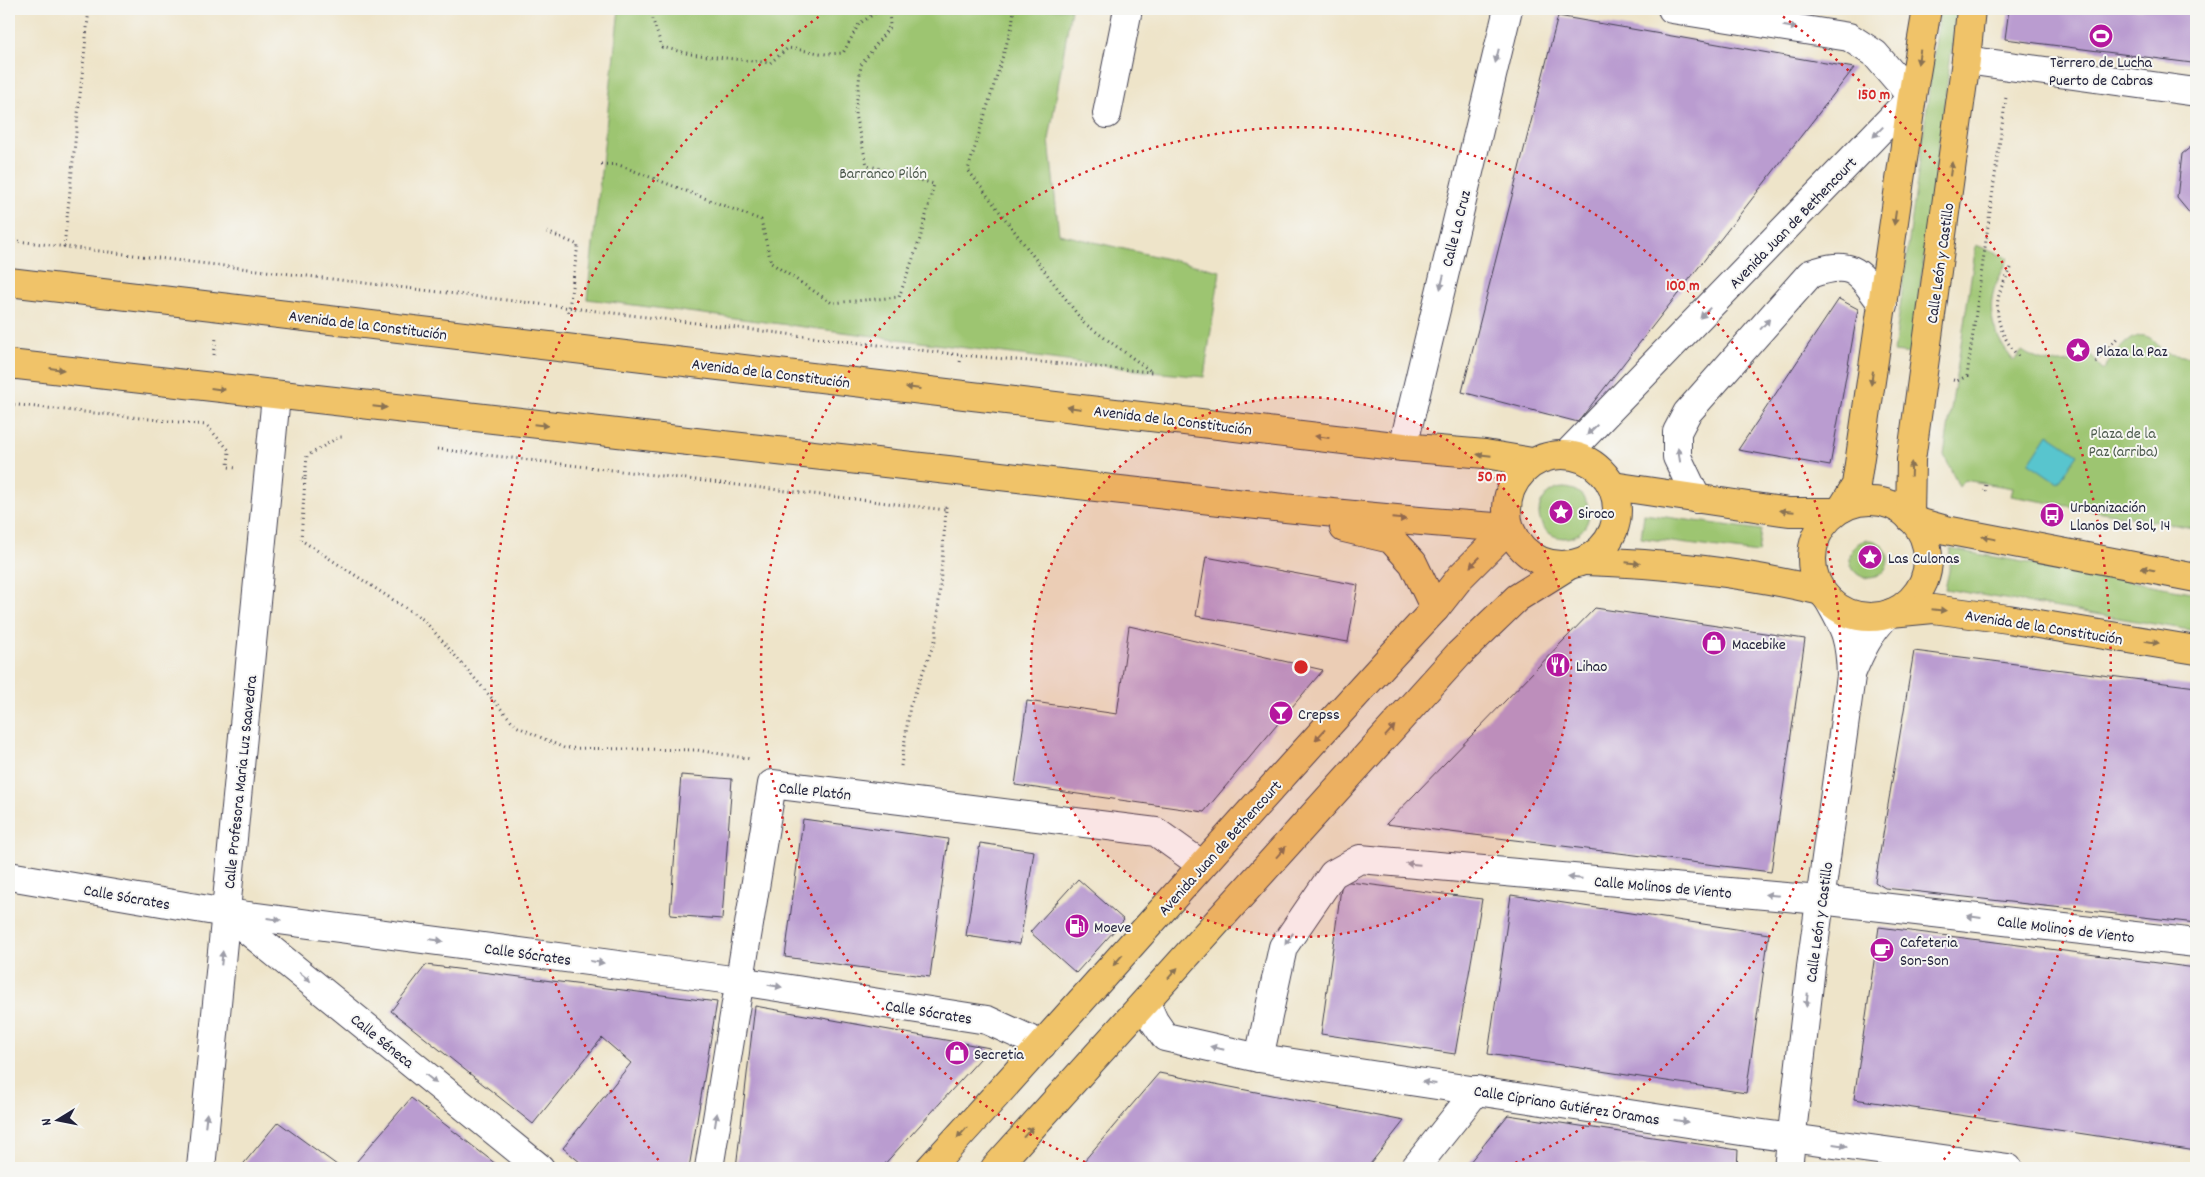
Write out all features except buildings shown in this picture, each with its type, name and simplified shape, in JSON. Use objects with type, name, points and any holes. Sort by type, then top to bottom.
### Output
[{"type":"main road","points":[[1912,519],[1926,547],[1927,568],[1920,587],[1908,603],[1889,614],[1872,617],[1852,615],[1835,606],[1824,595],[1813,572],[1812,552],[1817,535],[1828,519],[1839,510],[1856,485],[1912,97],[1927,9]]},
{"type":"main road","name":"Calle León y Castillo","points":[[1912,519],[1911,460],[1966,60],[1971,9]]},
{"type":"main road","name":"Avenida de la Constitución","points":[[9,282],[1403,447],[1485,454],[1532,462]]},
{"type":"main road","points":[[9,364],[276,396],[949,470],[1263,507],[1509,528]]},
{"type":"main road","points":[[995,1168],[1146,1003],[1458,655],[1517,598],[1576,564],[1607,543],[1618,515],[1613,486],[1602,470],[1586,459],[1567,454],[1532,462],[1515,479],[1512,487],[1507,503],[1509,528],[1522,549],[1543,563],[1576,564],[1627,562],[1792,584],[1824,595]]},
{"type":"main road","points":[[1613,486],[1789,512],[1839,510],[1859,502],[1877,501],[1895,507],[1912,519],[1946,530],[2196,578]]},
{"type":"main road","points":[[1263,507],[1391,539],[1413,563],[1435,609]]},
{"type":"main road","name":"Avenida Juan de Bethencourt","points":[[930,1168],[1435,609],[1461,576],[1509,528]]},
{"type":"main road","name":"Avenida de la Constitución","points":[[1889,614],[1933,609],[2008,619],[2196,650]]},
{"type":"street","points":[[1107,114],[1128,9]]},
{"type":"street","name":"Calle La Cruz","points":[[1403,447],[1508,9]]},
{"type":"street","points":[[1672,9],[1849,37],[1875,54],[1912,97]]},
{"type":"street","points":[[1966,60],[2196,92]]},
{"type":"street","name":"Avenida Juan de Bethencourt","points":[[1567,454],[1912,97]]},
{"type":"street","points":[[1697,499],[1677,457],[1677,432],[1687,413],[1810,274],[1837,266],[1859,273],[1883,305]]},
{"type":"street","name":"Calle Profesora Maria Luz Saavedra","points":[[201,1168],[276,396]]},
{"type":"street","name":"Calle León y Castillo","points":[[1788,1168],[1820,900],[1851,676],[1850,647],[1843,626],[1824,595]]},
{"type":"street","name":"Calle León y Castillo","points":[[1851,676],[1861,649],[1876,626],[1889,614]]},
{"type":"street","name":"Calle Platón","points":[[709,1168],[772,784],[1156,832],[1202,865]]},
{"type":"street","name":"Calle Molinos de Viento","points":[[1259,1058],[1284,947],[1333,874],[1360,860],[1820,900],[2196,943]]},
{"type":"street","name":"Calle Sócrates","points":[[9,876],[226,913],[739,981],[987,1020],[1042,1045]]},
{"type":"street","name":"Calle Séneca","points":[[226,913],[540,1168]]},
{"type":"street","name":"Calle Cipriano Gutiérez Oramas","points":[[1146,1003],[1154,1021],[1166,1037],[1259,1058],[1792,1138],[2008,1168]]},
{"type":"street","points":[[1415,1168],[1477,1090]]},
{"type":"path","points":[[64,247],[89,9]]},
{"type":"path","points":[[648,9],[662,48],[690,54],[770,63],[788,48],[826,54],[843,53],[859,24],[880,9]]},
{"type":"path","points":[[601,164],[619,165],[761,220],[771,263],[832,303],[899,297],[920,239],[934,184],[867,165],[855,115],[861,66],[890,26],[889,9]]},
{"type":"path","points":[[961,355],[1152,372],[1084,323],[968,170],[1012,26],[1014,9]]},
{"type":"path","points":[[1923,376],[1957,381],[1967,376],[2010,66]]},
{"type":"path","points":[[548,232],[578,245],[563,347]]},
{"type":"path","points":[[9,240],[569,307]]},
{"type":"path","points":[[9,404],[206,425],[224,266]]},
{"type":"path","points":[[2011,268],[2002,286],[1998,301],[1998,316],[2001,331],[2008,345],[2018,356]]},
{"type":"path","points":[[2096,362],[2119,336]]},
{"type":"path","points":[[305,479],[301,540],[424,620],[516,726],[564,748],[697,750],[759,761],[772,784]]},
{"type":"path","points":[[1985,491],[1986,484]]},
{"type":"path","points":[[896,799],[910,706],[936,638],[946,510]]},
{"type":"green space","name":"Barranco Pilón","points":[[619,9],[1071,9],[1049,140],[1059,234],[1220,271],[1204,377],[1152,372],[587,299]]},
{"type":"green space","points":[[1940,9],[1957,9],[1911,354],[1894,352]]},
{"type":"green space","name":"Plaza de la Paz (arriba)","points":[[1976,245],[2008,258],[1993,294],[1992,315],[1997,334],[2007,353],[2014,361],[2022,351],[2039,360],[2056,363],[2072,361],[2090,354],[2103,370],[2130,339],[2138,336],[2146,336],[2155,342],[2163,353],[2196,358],[2196,493],[2193,528],[2011,496],[2013,488],[1964,480],[1959,487],[1944,455]]},
{"type":"green space","points":[[1559,488],[1569,488],[1582,495],[1589,508],[1589,518],[1582,531],[1569,538],[1559,538],[1550,534],[1543,527],[1539,518],[1539,508],[1543,499],[1550,492]]},
{"type":"green space","points":[[1644,514],[1761,530],[1758,553],[1641,538]]},
{"type":"green space","points":[[1869,540],[1883,545],[1888,559],[1883,573],[1869,578],[1855,573],[1850,559],[1855,545]]},
{"type":"green space","points":[[1950,549],[2196,593],[2196,631],[1945,589],[1949,571]]},
{"type":"water","points":[[2048,434],[2078,454],[2058,483],[2029,463]]},
{"type":"place","name":"Terrero de Lucha Puerto de Cabras","points":[[2101,36]]},
{"type":"place","name":"Plaza la Paz","points":[[2078,350]]},
{"type":"place","name":"Siroco","points":[[1561,512]]},
{"type":"place","name":"Urbanización Llanos Del Sol, 14","points":[[2052,515]]},
{"type":"place","name":"Las Culonas","points":[[1870,557]]},
{"type":"place","name":"Macebike","points":[[1714,643]]},
{"type":"place","name":"Lihao","points":[[1558,665]]},
{"type":"place","name":"Crepss","points":[[1281,713]]},
{"type":"place","name":"Moeve","points":[[1077,926]]},
{"type":"place","name":"Cafeteria Son-Son","points":[[1882,950]]},
{"type":"place","name":"Secretia","points":[[957,1053]]}]
